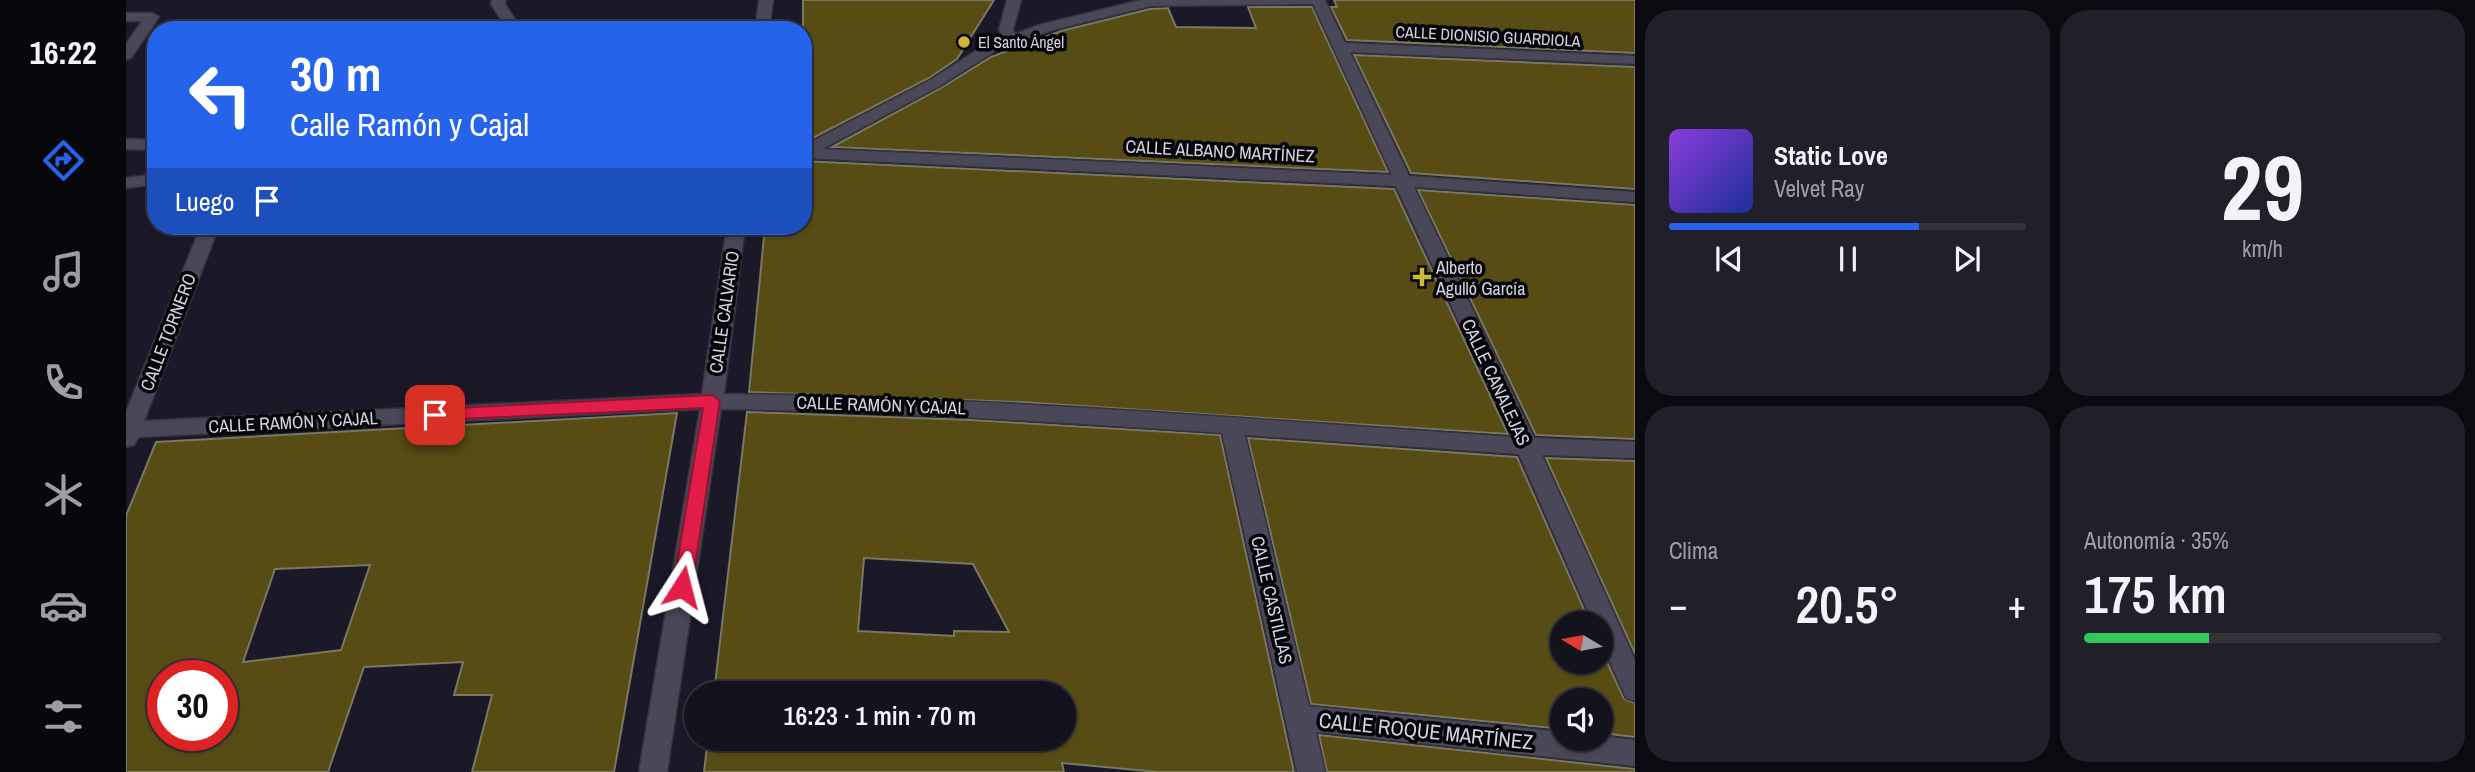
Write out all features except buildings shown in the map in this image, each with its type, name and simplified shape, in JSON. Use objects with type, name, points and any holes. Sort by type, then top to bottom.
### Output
[{"type":"street","points":[[499,0],[498,4],[509,21]]},
{"type":"street","points":[[763,21],[766,0]]},
{"type":"street","points":[[1011,38],[1006,30],[1014,0]]},
{"type":"street","points":[[812,147],[934,83],[1011,38],[1098,13],[1150,2],[1318,0]]},
{"type":"street","name":"CALLE CANALEJAS","points":[[1318,0],[1527,446],[1635,689]]},
{"type":"street","points":[[126,17],[152,16],[149,21]]},
{"type":"street","points":[[126,55],[147,24]]},
{"type":"street","name":"CALLE DIONISIO GUARDIOLA","points":[[1340,47],[1635,60]]},
{"type":"street","points":[[126,144],[147,145]]},
{"type":"street","name":"CALLE ALBANO MARTÍNEZ","points":[[812,152],[1403,181],[1635,197]]},
{"type":"street","points":[[126,183],[147,180]]},
{"type":"street","name":"CALLE TORNERO","points":[[127,433],[206,235]]},
{"type":"street","name":"CALLE CALVARIO","points":[[653,772],[712,401],[735,235]]},
{"type":"street","name":"CALLE RAMÓN Y CAJAL","points":[[127,433],[712,401],[856,403],[981,409],[1232,428],[1635,450]]},
{"type":"street","name":"CALLE CASTILLAS","points":[[1232,428],[1311,772]]},
{"type":"street","name":"CALLE ROQUE MARTÍNEZ","points":[[1300,718],[1635,753]]},
{"type":"place","name":"El Santo Ángel","points":[[964,42]]},
{"type":"place","name":"Alberto Agulló García","points":[[1422,277]]},
{"type":"route","points":[[435,415],[712,401],[682,587]]}]
